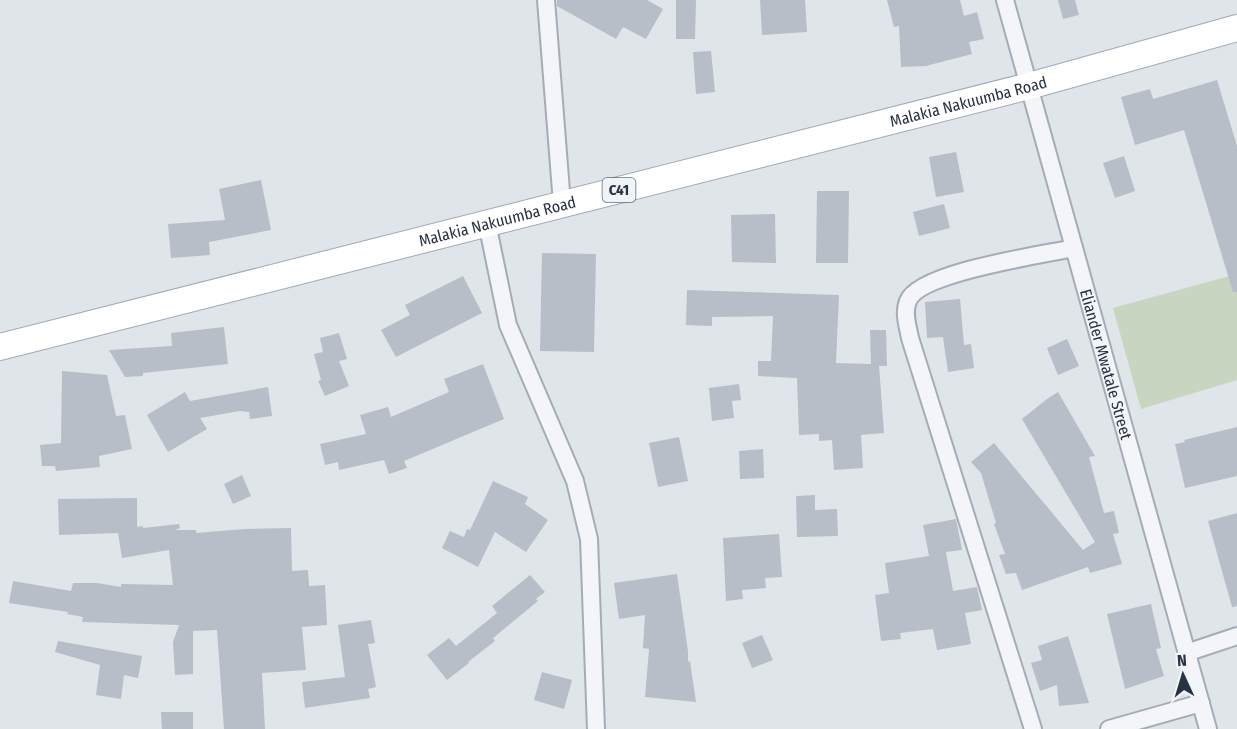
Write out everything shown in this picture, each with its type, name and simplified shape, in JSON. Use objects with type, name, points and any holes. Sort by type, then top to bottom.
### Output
[{"type":"main road","name":"Malakia Nakuumba Road","points":[[0,347],[1029,86],[1237,28]]},
{"type":"street","points":[[546,0],[562,204]]},
{"type":"street","name":"Eliander Mwatale Street","points":[[1005,0],[1208,729]]},
{"type":"street","points":[[488,223],[508,325],[575,481],[589,539],[596,729]]},
{"type":"street","points":[[1033,729],[910,338],[906,313],[908,300],[921,287],[950,274],[1074,248]]},
{"type":"street","points":[[1186,653],[1237,636]]},
{"type":"street","points":[[1109,729],[1201,703]]},
{"type":"green space","points":[[1237,274],[1237,380],[1141,409],[1113,308]]},
{"type":"building","points":[[557,0],[647,0],[663,9],[646,39],[623,27],[616,39],[557,6]]},
{"type":"building","points":[[676,0],[696,0],[695,39],[676,39]]},
{"type":"building","points":[[760,0],[805,0],[807,32],[762,35]]},
{"type":"building","points":[[887,0],[960,0],[964,16],[977,12],[984,39],[969,42],[972,54],[926,66],[901,67],[899,26],[894,27]]},
{"type":"building","points":[[1058,0],[1075,0],[1079,15],[1063,19]]},
{"type":"building","points":[[711,51],[715,92],[696,94],[693,52]]},
{"type":"building","points":[[1217,80],[1237,146],[1237,292],[1233,292],[1184,130],[1135,145],[1121,97],[1150,89],[1153,99]]},
{"type":"building","points":[[956,152],[964,192],[936,197],[929,157]]},
{"type":"building","points":[[1124,156],[1135,191],[1115,198],[1103,163]]},
{"type":"building","points":[[261,180],[271,230],[209,242],[210,255],[171,258],[168,224],[225,220],[219,189]]},
{"type":"building","points":[[817,191],[849,191],[848,263],[816,263]]},
{"type":"building","points":[[944,204],[950,228],[919,236],[913,212]]},
{"type":"building","points":[[775,214],[776,263],[732,262],[731,215]]},
{"type":"building","points":[[542,253],[596,254],[594,352],[540,351]]},
{"type":"building","points":[[463,276],[482,313],[396,357],[381,330],[410,315],[405,305]]},
{"type":"building","points":[[687,290],[839,295],[836,363],[871,364],[870,330],[886,330],[887,366],[879,366],[884,433],[861,435],[863,468],[834,470],[832,440],[819,441],[819,434],[799,435],[797,378],[758,376],[758,361],[771,361],[773,316],[712,317],[712,326],[686,325]]},
{"type":"building","points":[[960,299],[964,345],[971,344],[974,368],[948,372],[943,337],[927,338],[925,302]]},
{"type":"building","points":[[224,327],[228,364],[125,377],[109,350],[172,346],[171,333]]},
{"type":"building","points":[[339,333],[347,359],[339,361],[349,386],[325,396],[318,381],[321,380],[314,354],[323,352],[320,338]]},
{"type":"building","points":[[1067,339],[1079,366],[1058,375],[1047,348]]},
{"type":"building","points":[[483,364],[504,419],[404,461],[407,468],[389,474],[384,460],[339,470],[338,462],[325,465],[320,444],[366,434],[360,415],[388,407],[391,417],[449,392],[444,379]]},
{"type":"building","points":[[62,371],[107,375],[116,416],[125,415],[132,449],[99,456],[100,467],[56,471],[55,466],[42,466],[40,445],[61,443]]},
{"type":"building","points":[[739,384],[741,400],[732,401],[734,418],[712,421],[709,388]]},
{"type":"building","points":[[268,387],[272,416],[250,419],[249,412],[240,411],[200,418],[207,429],[168,452],[147,415],[185,392],[190,401]]},
{"type":"building","points":[[1058,392],[1095,456],[1089,457],[1104,513],[1114,511],[1119,533],[1113,534],[1122,564],[1090,573],[1088,567],[1022,590],[1016,573],[1006,574],[999,555],[1005,554],[994,524],[996,523],[981,473],[971,462],[994,443],[1083,550],[1095,542],[1022,419]]},
{"type":"building","points":[[1237,427],[1237,476],[1185,488],[1175,444]]},
{"type":"building","points":[[679,437],[688,481],[658,487],[649,443]]},
{"type":"building","points":[[763,449],[764,478],[740,479],[739,451]]},
{"type":"building","points":[[242,475],[251,496],[233,504],[224,484]]},
{"type":"building","points":[[493,481],[528,497],[525,504],[548,520],[526,552],[495,532],[478,567],[442,548],[450,531],[464,537],[467,529],[470,530]]},
{"type":"building","points":[[815,495],[815,510],[837,509],[838,536],[797,537],[796,496]]},
{"type":"building","points":[[137,498],[137,527],[179,524],[180,528],[175,530],[196,530],[196,533],[291,528],[292,571],[308,570],[309,586],[325,585],[327,625],[302,627],[306,670],[262,673],[265,729],[224,729],[217,630],[193,631],[193,674],[175,675],[173,642],[179,625],[82,622],[83,617],[67,614],[68,612],[9,603],[13,581],[71,591],[73,583],[97,583],[121,587],[121,584],[173,585],[169,550],[122,558],[118,533],[59,535],[58,499]]},
{"type":"building","points":[[1237,513],[1237,606],[1232,607],[1208,521]]},
{"type":"building","points":[[956,519],[962,550],[946,552],[953,591],[977,587],[982,610],[965,613],[971,644],[937,650],[933,629],[900,633],[901,639],[881,641],[875,595],[889,593],[885,563],[929,556],[923,525]]},
{"type":"building","points":[[779,534],[782,577],[765,578],[766,588],[742,590],[743,599],[726,601],[723,538]]},
{"type":"building","points":[[677,574],[688,662],[690,661],[696,702],[645,697],[649,649],[643,648],[645,615],[619,619],[614,583]]},
{"type":"building","points":[[530,575],[545,592],[536,599],[538,601],[493,638],[495,641],[447,680],[427,655],[449,638],[456,646],[497,613],[492,606]]},
{"type":"building","points":[[1151,604],[1161,648],[1156,649],[1164,676],[1125,689],[1107,614]]},
{"type":"building","points":[[371,620],[375,643],[368,644],[376,687],[368,689],[370,698],[305,708],[302,682],[345,677],[338,625]]},
{"type":"building","points":[[762,635],[773,660],[752,668],[742,643]]},
{"type":"building","points":[[1068,636],[1089,703],[1059,706],[1057,685],[1040,691],[1031,663],[1042,660],[1038,646]]},
{"type":"building","points":[[58,641],[142,656],[138,678],[124,675],[121,699],[96,695],[100,665],[55,652]]},
{"type":"building","points":[[542,672],[572,680],[564,709],[534,700]]},
{"type":"building","points":[[161,712],[193,712],[193,729],[162,729]]}]
